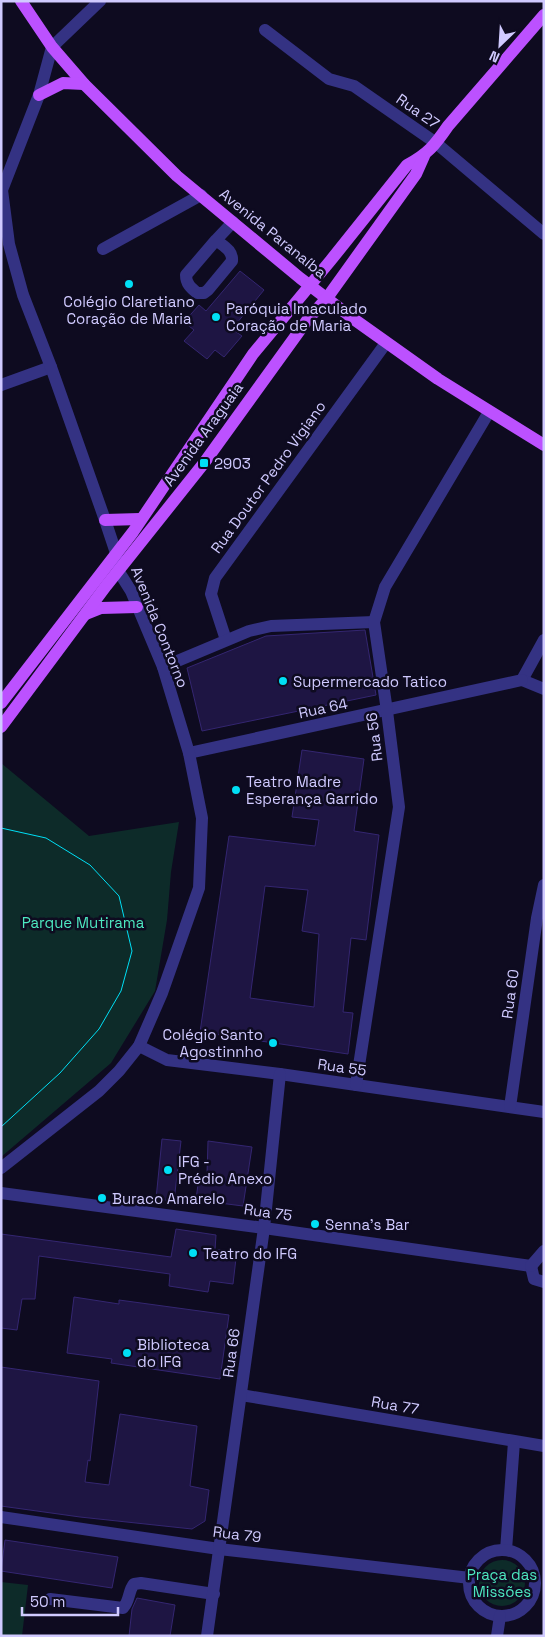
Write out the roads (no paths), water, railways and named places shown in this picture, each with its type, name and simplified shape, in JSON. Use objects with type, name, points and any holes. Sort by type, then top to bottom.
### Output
[{"type":"main road","name":"Avenida Paranaíba","points":[[21,1],[52,47],[84,84],[177,176],[300,278],[386,343],[489,412],[544,445]]},
{"type":"main road","name":"Avenida Araguaia","points":[[1,727],[204,463],[308,319],[327,298],[416,174],[424,156],[544,15]]},
{"type":"main road","points":[[39,96],[63,83],[84,84]]},
{"type":"main road","name":"Avenida Araguaia","points":[[1,703],[133,532],[253,354],[407,165],[424,156]]},
{"type":"main road","points":[[105,520],[140,519]]},
{"type":"main road","points":[[86,614],[101,608],[137,607]]},
{"type":"street","points":[[52,47],[100,1]]},
{"type":"street","name":"Rua 27","points":[[265,30],[329,79],[354,86],[436,143],[544,234]]},
{"type":"street","name":"Avenida Contorno","points":[[1,1168],[100,1091],[139,1046],[166,984],[199,888],[202,818],[189,753],[163,667],[131,591],[119,572],[116,553],[105,520],[51,367],[23,295],[9,244],[2,190],[39,96],[52,47]]},
{"type":"street","points":[[103,249],[201,196]]},
{"type":"street","points":[[216,240],[232,222]]},
{"type":"street","name":"Rua Doutor Pedro Vigiano","points":[[226,640],[211,594],[215,578],[386,343]]},
{"type":"street","points":[[1,385],[51,367]]},
{"type":"street","name":"Rua 56","points":[[356,1085],[399,807],[374,622],[385,587],[489,412]]},
{"type":"street","points":[[163,667],[226,640],[270,626],[374,622]]},
{"type":"street","points":[[543,644],[522,680],[544,689]]},
{"type":"street","name":"Rua 64","points":[[189,753],[522,680]]},
{"type":"street","name":"Rua 60","points":[[510,1108],[541,919],[544,885]]},
{"type":"street","name":"Rua 55","points":[[139,1046],[167,1060],[280,1074],[544,1112]]},
{"type":"street","name":"Rua 66","points":[[207,1636],[264,1228],[280,1074]]},
{"type":"street","name":"Rua 75","points":[[1,1193],[531,1266]]},
{"type":"street","points":[[544,1251],[531,1266],[534,1279],[544,1282]]},
{"type":"street","name":"Rua 77","points":[[241,1395],[544,1446]]},
{"type":"street","points":[[506,1550],[514,1442]]},
{"type":"street","name":"Rua 79","points":[[1,1516],[219,1549],[470,1578]]},
{"type":"street","points":[[506,1550],[516,1553],[524,1559],[531,1567],[539,1587],[527,1605],[519,1611],[510,1615],[500,1616],[490,1613],[477,1603],[470,1589],[470,1578],[472,1569],[478,1560],[486,1554],[506,1550]]},
{"type":"street","points":[[50,1599],[123,1608],[126,1606],[134,1584],[214,1594]]},
{"type":"street","points":[[497,1636],[500,1616]]},
{"type":"tram line","points":[[1,828],[46,838],[90,865],[119,896],[132,951],[121,991],[99,1029],[60,1073],[1,1127]]},
{"type":"place","name":"Colégio Claretiano Coração de Maria","points":[[129,284]]},
{"type":"place","name":"Paróquia Imaculado Coração de Maria","points":[[216,317]]},
{"type":"place","name":"2903","points":[[204,463]]},
{"type":"place","name":"Supermercado Tatico","points":[[283,681]]},
{"type":"place","name":"Teatro Madre Esperança Garrido","points":[[236,790]]},
{"type":"place","name":"Colégio Santo Agostinnho","points":[[273,1043]]},
{"type":"place","name":"IFG - Prédio Anexo","points":[[168,1170]]},
{"type":"place","name":"Buraco Amarelo","points":[[102,1198]]},
{"type":"place","name":"Senna's Bar","points":[[315,1224]]},
{"type":"place","name":"Teatro do IFG","points":[[193,1253]]},
{"type":"place","name":"Biblioteca do IFG","points":[[127,1353]]},
{"type":"park label","name":"Parque Mutirama","points":[[83,922]]},
{"type":"park label","name":"Praça das Missões","points":[[502,1582]]}]
